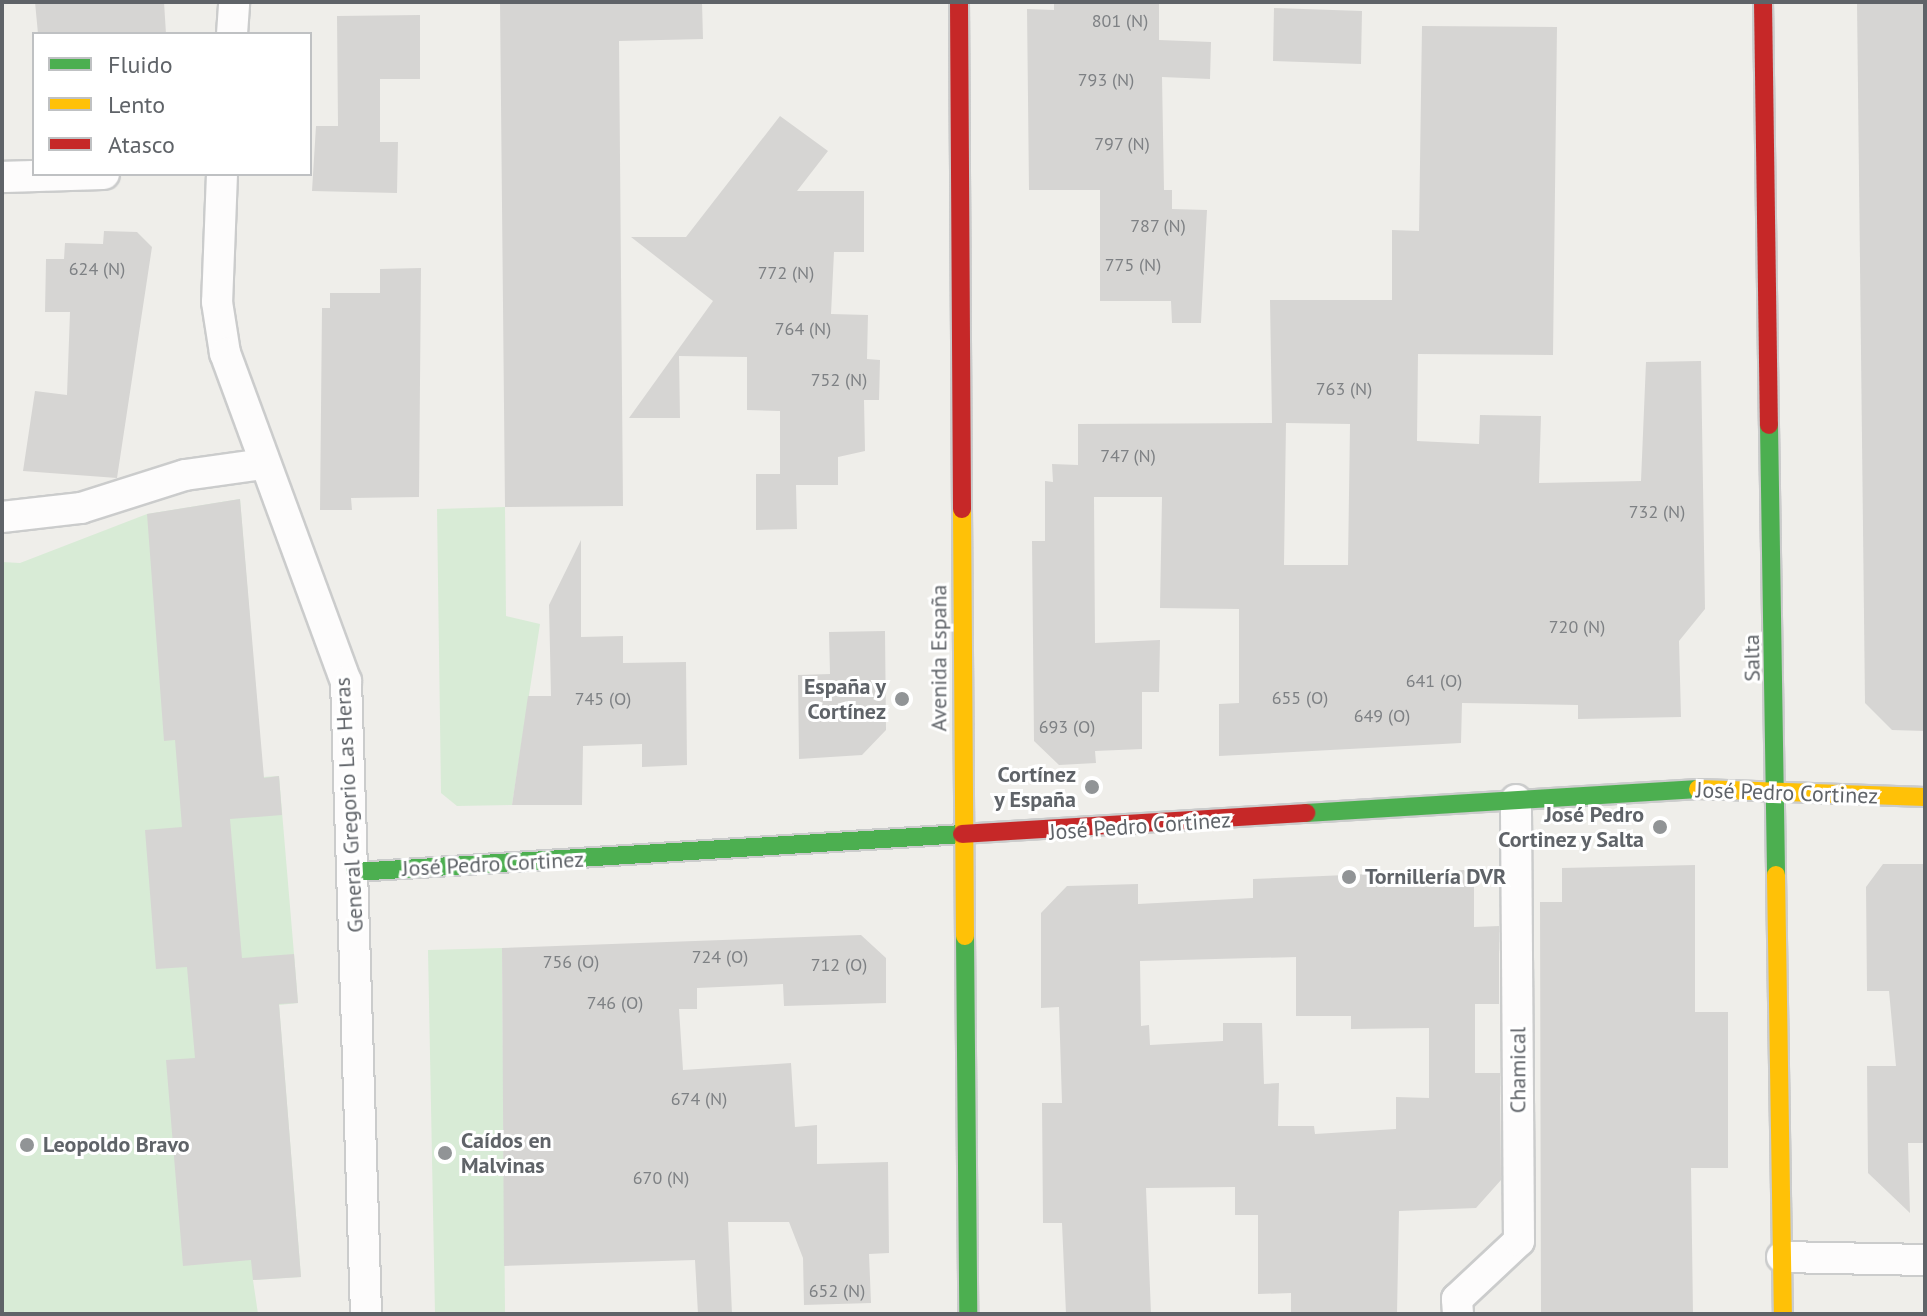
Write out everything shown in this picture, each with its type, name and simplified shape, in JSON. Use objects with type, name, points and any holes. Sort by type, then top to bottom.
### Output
[{"type":"main road","name":"Avenida España","points":[[959,2],[968,1314]]},
{"type":"main road","name":"Salta","points":[[1763,2],[1778,792],[1783,1314]]},
{"type":"main road","name":"José Pedro Cortinez","points":[[355,872],[967,838],[1687,789],[1925,797]]},
{"type":"street","points":[[232,32],[234,2]]},
{"type":"street","points":[[2,177],[36,176]]},
{"type":"street","name":"General Gregorio Las Heras","points":[[222,176],[217,302],[225,353],[263,464],[346,681],[355,872],[366,1314]]},
{"type":"street","points":[[2,517],[81,508],[185,475],[263,464]]},
{"type":"street","name":"Chamical","points":[[1458,1314],[1457,1299],[1519,1241],[1516,800]]},
{"type":"street","points":[[1782,1257],[1925,1260]]},
{"type":"green space","points":[[240,499],[263,777],[279,776],[298,1003],[279,1005],[301,1277],[253,1280],[258,1314],[2,1314],[2,562],[20,563],[147,514]]},
{"type":"green space","points":[[505,507],[506,616],[540,624],[512,805],[457,806],[441,793],[437,509]]},
{"type":"green space","points":[[502,948],[505,1314],[435,1314],[428,950]]},
{"type":"building","points":[[35,2],[164,2],[166,32],[38,32]]},
{"type":"building","points":[[500,2],[702,2],[703,39],[619,41],[623,506],[505,507]]},
{"type":"building","points":[[1054,2],[1159,2],[1159,40],[1211,42],[1210,79],[1162,77],[1164,190],[1172,190],[1172,209],[1207,210],[1201,323],[1172,323],[1171,301],[1100,301],[1100,190],[1029,190],[1027,9],[1054,10]]},
{"type":"building","points":[[1857,2],[1925,2],[1925,731],[1892,730],[1865,703]]},
{"type":"building","points":[[1274,8],[1362,11],[1361,64],[1273,61]]},
{"type":"building","points":[[420,15],[420,79],[380,79],[380,142],[398,142],[397,193],[312,191],[316,126],[338,126],[337,16]]},
{"type":"building","points":[[1422,26],[1557,27],[1553,355],[1418,354],[1417,441],[1479,444],[1480,415],[1541,416],[1539,483],[1641,481],[1646,362],[1701,361],[1705,609],[1679,641],[1681,717],[1578,719],[1578,705],[1462,703],[1461,743],[1219,756],[1219,704],[1239,703],[1239,609],[1160,608],[1162,497],[1094,497],[1095,643],[1160,640],[1159,692],[1142,692],[1142,749],[1095,751],[1096,763],[1059,765],[1034,741],[1032,541],[1045,541],[1045,481],[1053,482],[1052,464],[1078,465],[1078,424],[1272,423],[1270,300],[1392,300],[1392,230],[1419,231]],"holes":[[[1286,423],[1350,424],[1348,565],[1284,565]]]},
{"type":"building","points":[[780,116],[828,151],[797,191],[864,191],[864,252],[834,252],[831,314],[868,315],[867,359],[880,360],[879,400],[864,400],[865,451],[838,457],[838,485],[796,485],[797,529],[756,530],[756,474],[780,474],[780,411],[747,410],[747,357],[679,356],[680,418],[629,418],[713,301],[631,237],[686,237]]},
{"type":"building","points":[[104,231],[137,232],[152,247],[117,478],[23,471],[35,391],[67,395],[70,312],[45,312],[46,259],[64,259],[65,243],[103,244]]},
{"type":"building","points":[[421,268],[419,497],[351,498],[352,510],[320,510],[322,308],[330,308],[330,293],[380,293],[380,269]]},
{"type":"building","points":[[240,499],[264,778],[279,776],[282,815],[230,819],[242,958],[294,954],[298,1003],[279,1004],[301,1277],[253,1280],[251,1260],[183,1266],[166,1060],[195,1058],[187,967],[156,969],[145,830],[182,827],[175,740],[164,741],[147,514]]},
{"type":"building","points":[[581,540],[581,637],[623,636],[623,663],[686,662],[687,765],[642,767],[642,744],[583,746],[582,805],[512,805],[528,696],[551,696],[549,605]]},
{"type":"building","points":[[885,631],[886,730],[862,755],[799,759],[798,675],[830,674],[829,632]]},
{"type":"building","points":[[1883,864],[1925,864],[1925,1143],[1908,1143],[1910,1213],[1868,1173],[1867,1066],[1896,1066],[1889,991],[1867,991],[1866,887]]},
{"type":"building","points":[[1695,865],[1695,1012],[1728,1012],[1728,1168],[1691,1168],[1693,1314],[1541,1314],[1540,902],[1562,902],[1562,868]]},
{"type":"building","points":[[1464,870],[1474,881],[1474,927],[1499,926],[1499,1004],[1475,1004],[1475,1073],[1500,1073],[1501,1180],[1476,1208],[1399,1211],[1397,1314],[1291,1314],[1291,1293],[1258,1294],[1258,1215],[1235,1215],[1235,1187],[1146,1188],[1151,1314],[1066,1314],[1062,1223],[1043,1223],[1042,1103],[1062,1103],[1059,1007],[1041,1008],[1041,913],[1067,886],[1138,884],[1138,904],[1253,898],[1253,879]],"holes":[[[1296,957],[1296,1016],[1351,1016],[1351,1029],[1429,1028],[1429,1098],[1396,1097],[1396,1129],[1315,1134],[1314,1126],[1278,1126],[1279,1083],[1264,1084],[1262,1023],[1223,1023],[1223,1041],[1150,1045],[1149,1025],[1141,1026],[1140,961]]]},
{"type":"building","points":[[861,935],[886,958],[886,1003],[784,1006],[783,984],[697,988],[697,1009],[679,1009],[683,1070],[791,1063],[795,1127],[817,1125],[817,1164],[888,1162],[889,1253],[869,1254],[871,1303],[804,1305],[803,1258],[789,1222],[728,1222],[732,1314],[698,1314],[695,1260],[504,1266],[502,948]]},
{"type":"traffic: fast","points":[[1769,425],[1776,875]]},
{"type":"traffic: fast","points":[[1306,813],[1698,789]]},
{"type":"traffic: fast","points":[[355,872],[962,834]]},
{"type":"traffic: fast","points":[[965,936],[968,1314]]},
{"type":"traffic: slow","points":[[962,509],[965,936]]},
{"type":"traffic: slow","points":[[1698,789],[1925,797]]},
{"type":"traffic: slow","points":[[1776,875],[1783,1314]]},
{"type":"traffic: jam","points":[[959,2],[962,509]]},
{"type":"traffic: jam","points":[[1763,2],[1769,425]]},
{"type":"traffic: jam","points":[[962,834],[1306,813]]},
{"type":"place","name":"España y Cortínez","points":[[902,699]]},
{"type":"place","name":"Cortínez y España","points":[[1092,787]]},
{"type":"place","name":"José Pedro Cortinez y Salta","points":[[1660,827]]},
{"type":"place","name":"Tornillería DVR","points":[[1349,877]]},
{"type":"place","name":"Leopoldo Bravo","points":[[27,1145]]},
{"type":"place","name":"Caídos en Malvinas","points":[[445,1153]]}]
